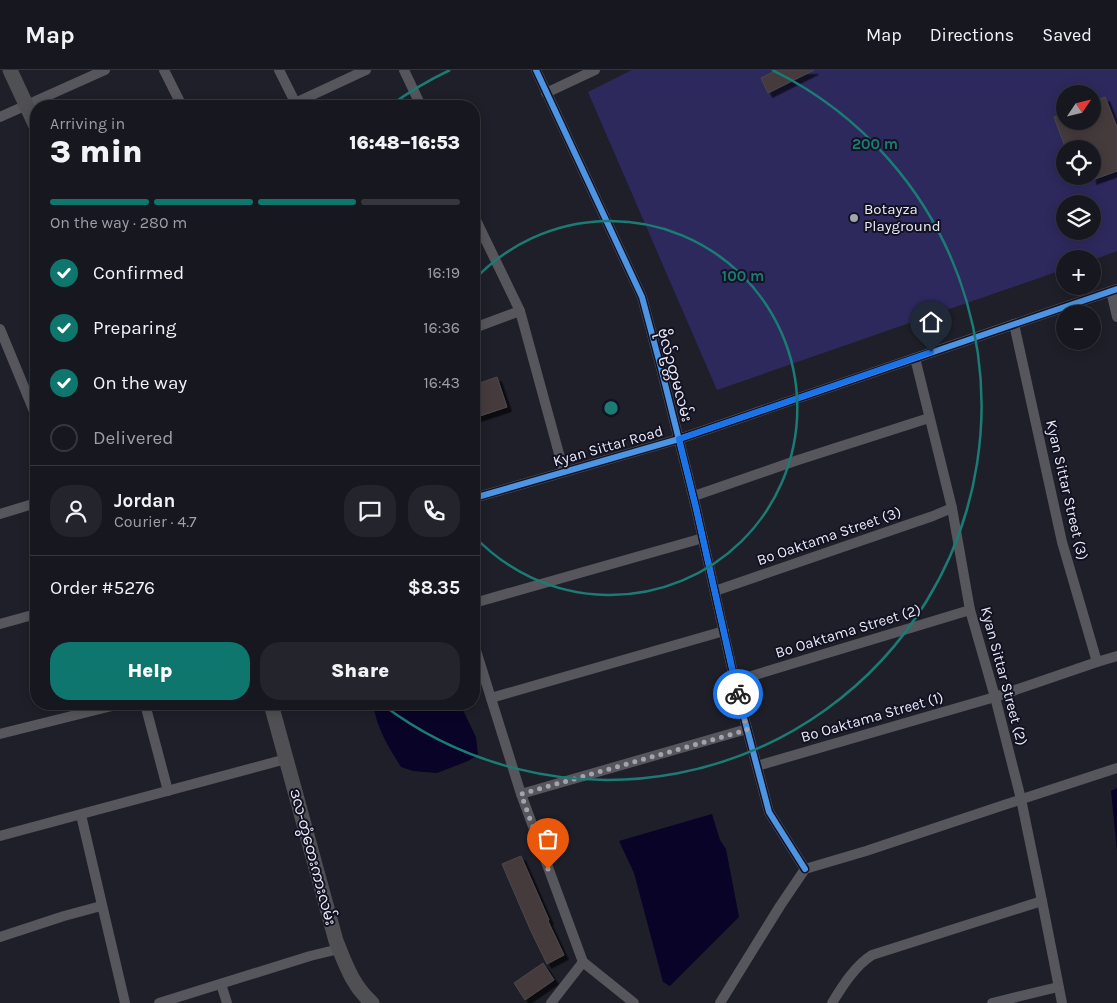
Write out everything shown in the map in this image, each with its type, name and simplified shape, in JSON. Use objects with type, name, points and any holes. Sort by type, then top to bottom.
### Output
[{"type":"main road","points":[[10,70],[30,113]]},
{"type":"main road","name":"ဒလ-တွံတေးကားလမ်း","points":[[273,710],[336,941],[350,975],[368,1001]]},
{"type":"street","points":[[37,100],[105,70]]},
{"type":"street","points":[[164,70],[179,100]]},
{"type":"street","points":[[279,70],[294,100]]},
{"type":"street","points":[[306,100],[366,70]]},
{"type":"street","points":[[404,70],[418,100]]},
{"type":"street","name":"ဗိုလ်ဥတ္တမလမ်း","points":[[536,70],[642,297],[694,496],[735,681],[769,812],[805,870]]},
{"type":"street","points":[[546,93],[595,70]]},
{"type":"street","points":[[0,117],[30,103]]},
{"type":"street","points":[[480,228],[520,311],[564,472]]},
{"type":"street","points":[[1114,290],[1117,317]]},
{"type":"street","name":"Kyan Sittar Road","points":[[480,496],[679,439],[1114,290]]},
{"type":"street","points":[[480,326],[520,311]]},
{"type":"street","name":"Kyan Sittar Street (3)","points":[[1014,324],[1062,542],[1097,662]]},
{"type":"street","points":[[0,329],[30,402]]},
{"type":"street","name":"Kyan Sittar Street (2)","points":[[915,358],[952,508],[970,610],[1021,799],[1062,1003]]},
{"type":"street","points":[[694,496],[929,418]]},
{"type":"street","points":[[0,514],[30,504]]},
{"type":"street","name":"Bo Oaktama Street (3)","points":[[715,591],[952,508]]},
{"type":"street","points":[[480,601],[703,538]]},
{"type":"street","name":"Bo Oaktama Street (2)","points":[[735,681],[970,610]]},
{"type":"street","points":[[0,624],[30,616]]},
{"type":"street","points":[[491,698],[724,631]]},
{"type":"street","name":"Bo Oaktama Street (1)","points":[[757,766],[995,697],[1117,656]]},
{"type":"street","points":[[480,663],[521,794],[583,962],[634,1003]]},
{"type":"street","points":[[0,734],[96,710]]},
{"type":"street","points":[[147,710],[168,791]]},
{"type":"street","points":[[521,794],[747,730]]},
{"type":"street","points":[[0,836],[286,759]]},
{"type":"street","points":[[720,1003],[780,906],[805,870],[1117,768]]},
{"type":"street","points":[[81,815],[125,1003]]},
{"type":"street","points":[[832,1003],[862,961],[872,955],[1042,901]]},
{"type":"street","points":[[0,937],[101,906]]},
{"type":"street","points":[[159,1003],[339,949]]},
{"type":"street","points":[[552,1003],[583,962]]},
{"type":"street","points":[[221,984],[227,1003]]},
{"type":"street","points":[[992,1003],[1058,987]]},
{"type":"shaded area","name":"Botayza Playground","points":[[632,70],[1117,70],[1117,251],[1101,257],[1101,250],[1056,250],[1056,272],[717,390],[588,92]]},
{"type":"shaded area","points":[[374,710],[463,710],[476,737],[478,755],[437,773],[413,771],[401,767],[387,744]]},
{"type":"shaded area","points":[[1117,788],[1117,851],[1111,791]]},
{"type":"shaded area","points":[[712,814],[720,840],[726,849],[739,917],[670,986],[663,982],[634,873],[619,841]]},
{"type":"building","points":[[777,70],[814,70],[768,93],[761,78]]},
{"type":"building","points":[[1105,97],[1117,127],[1117,171],[1101,177],[1101,140],[1063,140],[1059,130],[1101,130],[1101,99]]},
{"type":"building","points":[[497,377],[507,407],[480,416],[480,383]]},
{"type":"building","points":[[521,856],[564,955],[547,964],[502,864]]},
{"type":"building","points":[[543,963],[554,980],[525,1000],[514,983]]},
{"type":"cycle path","points":[[536,70],[642,297],[696,508],[737,691],[769,812],[805,869]]},
{"type":"cycle path","points":[[480,496],[679,439],[1117,289]]},
{"type":"way so far","points":[[548,869],[521,794],[747,730],[738,694]]},
{"type":"place","name":"Botayza Playground","points":[[854,218]]},
{"type":"route","points":[[738,694],[679,439],[931,352]]}]
